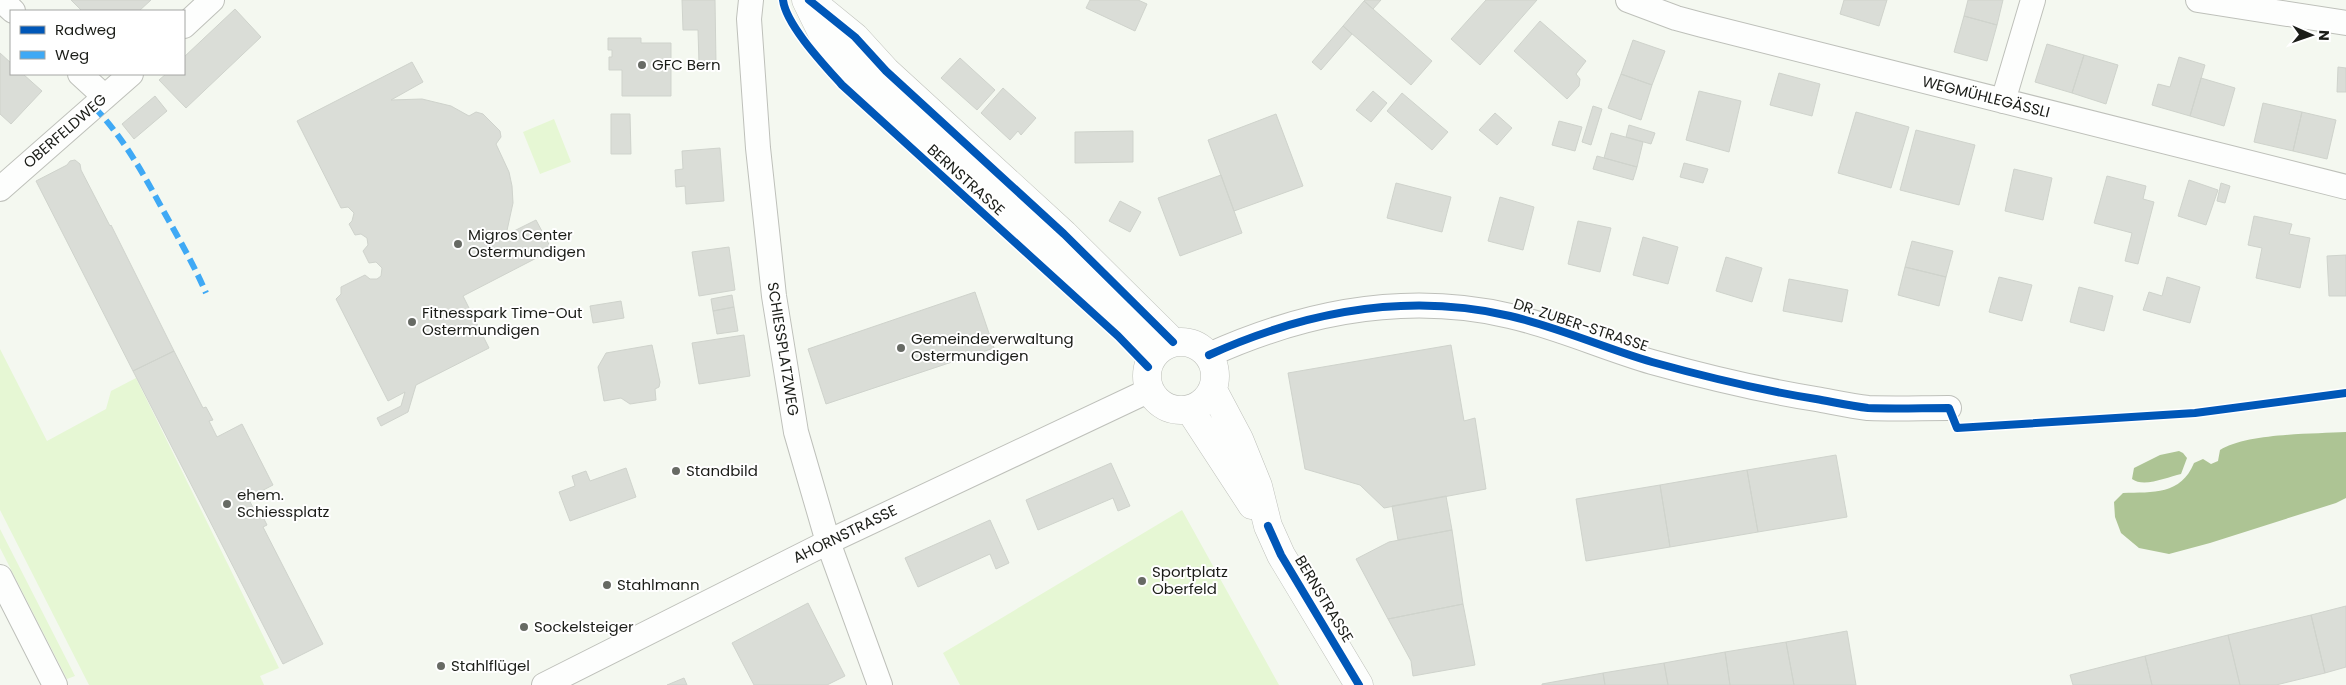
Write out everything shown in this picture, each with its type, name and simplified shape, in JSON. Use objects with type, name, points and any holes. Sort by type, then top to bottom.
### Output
[{"type":"main road","name":"BERNSTRASSE","points":[[808,0],[855,37],[886,71],[1064,234],[1162,350]]},
{"type":"main road","points":[[1184,341],[1194,344],[1209,356],[1216,376],[1213,390],[1203,402],[1190,410],[1179,410],[1162,405],[1150,390],[1147,380],[1148,367],[1162,350],[1184,341]]},
{"type":"main road","name":"BERNSTRASSE","points":[[1213,390],[1239,440],[1258,486],[1268,526]]},
{"type":"main road","name":"BERNSTRASSE","points":[[1190,410],[1268,526],[1281,555],[1359,685]]},
{"type":"street","points":[[1,0],[12,10]]},
{"type":"street","points":[[185,25],[212,0]]},
{"type":"street","name":"WEGMÜHLEGÄSSLI","points":[[1628,0],[1681,20],[2346,187]]},
{"type":"street","points":[[2003,101],[2033,0]]},
{"type":"street","points":[[2198,0],[2346,23]]},
{"type":"street","name":"SCHIESSPLATZWEG","points":[[750,10],[758,148],[774,302],[796,432],[828,542],[880,685]]},
{"type":"street","points":[[81,75],[105,97]]},
{"type":"street","name":"OBERFELDWEG","points":[[0,189],[130,75]]},
{"type":"street","name":"DR. ZUBER-STRASSE","points":[[1209,356],[1245,338],[1306,320],[1375,307],[1409,304],[1443,305],[1511,316],[1651,362],[1763,390],[1868,408],[1949,408]]},
{"type":"street","name":"AHORNSTRASSE","points":[[544,685],[828,542],[1150,390]]},
{"type":"street","points":[[0,577],[55,685]]},
{"type":"shaded area","points":[[554,119],[571,162],[540,174],[523,132]]},
{"type":"shaded area","points":[[0,349],[47,441],[106,409],[111,391],[136,378],[279,668],[260,676],[264,685],[89,685],[0,510]]},
{"type":"shaded area","points":[[2346,432],[2346,498],[2336,503],[2169,554],[2139,548],[2121,533],[2115,517],[2114,502],[2123,493],[2155,492],[2174,486],[2182,481],[2194,463],[2203,459],[2211,464],[2218,461],[2220,450],[2232,444],[2280,435]]},
{"type":"shaded area","points":[[2179,451],[2187,458],[2181,474],[2149,482],[2132,479],[2134,468],[2160,455]]},
{"type":"shaded area","name":"Sportplatz Oberfeld","points":[[1182,510],[1279,685],[960,685],[943,653]]},
{"type":"shaded area","points":[[0,529],[75,676],[67,679],[0,548]]},
{"type":"building","points":[[71,0],[151,0],[140,10],[81,10]]},
{"type":"building","points":[[682,0],[715,0],[716,64],[699,64],[698,30],[683,30]]},
{"type":"building","points":[[1090,0],[1138,0],[1147,4],[1135,31],[1086,8]]},
{"type":"building","points":[[1365,0],[1381,0],[1373,9]]},
{"type":"building","points":[[1486,0],[1537,0],[1480,65],[1451,39]]},
{"type":"building","points":[[1844,0],[1887,0],[1879,26],[1840,14]]},
{"type":"building","points":[[1968,0],[2003,0],[1997,25],[1964,16]]},
{"type":"building","points":[[1364,1],[1432,61],[1411,85],[1343,26]]},
{"type":"building","points":[[235,9],[261,37],[186,108],[159,80],[165,75],[185,75],[185,56]]},
{"type":"building","points":[[1964,16],[1997,25],[1987,61],[1954,52]]},
{"type":"building","points":[[1540,21],[1586,61],[1576,74],[1580,79],[1579,86],[1567,99],[1514,51]]},
{"type":"building","points":[[1343,26],[1352,34],[1321,70],[1312,62]]},
{"type":"building","points":[[608,38],[641,38],[641,43],[671,43],[671,96],[622,96],[622,70],[609,70],[609,57],[612,57],[612,50],[608,50]]},
{"type":"building","points":[[1633,40],[1665,51],[1652,85],[1621,74]]},
{"type":"building","points":[[2047,44],[2084,55],[2072,93],[2035,82]]},
{"type":"building","points":[[0,53],[10,62],[10,75],[24,75],[42,91],[11,124],[0,114]]},
{"type":"building","points":[[2084,55],[2118,65],[2106,104],[2072,93]]},
{"type":"building","points":[[2179,57],[2205,65],[2190,116],[2152,105],[2158,84],[2170,87]]},
{"type":"building","points":[[960,58],[995,90],[977,110],[941,78]]},
{"type":"building","name":"Migros Center Ostermundigen","points":[[412,62],[423,82],[391,100],[422,99],[451,106],[469,116],[476,112],[483,114],[500,131],[501,137],[496,144],[509,172],[512,186],[513,203],[506,235],[536,220],[552,250],[463,296],[489,348],[416,385],[408,412],[381,426],[377,418],[401,406],[405,392],[388,401],[336,299],[341,294],[341,287],[365,275],[370,279],[377,279],[381,276],[382,268],[376,262],[369,263],[363,251],[368,245],[367,238],[361,234],[355,235],[349,224],[354,213],[348,207],[341,208],[297,121]]},
{"type":"building","points":[[2338,67],[2346,68],[2346,92],[2337,92]]},
{"type":"building","points":[[1779,73],[1820,84],[1812,116],[1770,105]]},
{"type":"building","points":[[1621,74],[1652,85],[1641,120],[1608,108]]},
{"type":"building","points":[[2201,78],[2235,88],[2224,126],[2190,116]]},
{"type":"building","points":[[1003,88],[1036,118],[1021,135],[1018,131],[1010,140],[981,113]]},
{"type":"building","points":[[1373,91],[1387,103],[1371,122],[1356,110]]},
{"type":"building","points":[[1699,91],[1741,101],[1729,152],[1686,140]]},
{"type":"building","points":[[1402,93],[1448,132],[1432,150],[1387,111]]},
{"type":"building","points":[[155,96],[167,111],[134,139],[122,124]]},
{"type":"building","points":[[2263,103],[2302,112],[2293,151],[2254,142]]},
{"type":"building","points":[[1593,106],[1602,109],[1591,145],[1582,142]]},
{"type":"building","points":[[1856,112],[1909,127],[1891,188],[1838,173]]},
{"type":"building","points":[[2302,112],[2336,120],[2327,159],[2293,151]]},
{"type":"building","points":[[1495,113],[1512,128],[1497,145],[1479,130]]},
{"type":"building","points":[[611,114],[630,114],[631,154],[611,154]]},
{"type":"building","points":[[1276,114],[1303,186],[1234,211],[1208,140]]},
{"type":"building","points":[[1559,121],[1582,127],[1575,151],[1552,145]]},
{"type":"building","points":[[1629,125],[1655,133],[1651,144],[1626,137]]},
{"type":"building","points":[[1916,130],[1975,145],[1959,205],[1900,190]]},
{"type":"building","points":[[1133,131],[1133,162],[1075,163],[1075,132]]},
{"type":"building","points":[[1611,133],[1643,142],[1637,167],[1604,158]]},
{"type":"building","points":[[720,148],[724,201],[686,204],[685,186],[676,187],[675,170],[683,169],[682,151]]},
{"type":"building","points":[[1597,156],[1637,167],[1633,180],[1593,169]]},
{"type":"building","points":[[75,160],[80,164],[81,170],[111,225],[174,351],[133,371],[36,181]]},
{"type":"building","points":[[1684,163],[1708,169],[1703,183],[1680,177]]},
{"type":"building","points":[[2014,169],[2052,178],[2043,220],[2005,211]]},
{"type":"building","points":[[1221,175],[1242,233],[1180,256],[1158,198]]},
{"type":"building","points":[[2107,176],[2146,186],[2143,199],[2154,202],[2138,264],[2125,261],[2132,233],[2094,223]]},
{"type":"building","points":[[2189,180],[2218,190],[2206,225],[2178,216]]},
{"type":"building","points":[[1396,183],[1451,197],[1442,232],[1387,218]]},
{"type":"building","points":[[2221,183],[2230,186],[2225,203],[2217,201]]},
{"type":"building","points":[[1500,197],[1534,207],[1523,250],[1488,241]]},
{"type":"building","points":[[1120,201],[1141,212],[1130,232],[1109,221]]},
{"type":"building","points":[[2254,216],[2292,224],[2289,234],[2310,238],[2300,288],[2256,278],[2262,248],[2248,245]]},
{"type":"building","points":[[1578,221],[1611,228],[1600,272],[1568,264]]},
{"type":"building","points":[[1643,237],[1678,247],[1668,284],[1633,275]]},
{"type":"building","points":[[1912,241],[1953,251],[1946,277],[1905,267]]},
{"type":"building","points":[[729,247],[735,290],[699,296],[692,252]]},
{"type":"building","points":[[2346,255],[2346,296],[2329,296],[2327,256]]},
{"type":"building","points":[[1726,257],[1762,268],[1752,302],[1716,291]]},
{"type":"building","points":[[1905,267],[1946,277],[1939,306],[1898,295]]},
{"type":"building","points":[[1999,277],[2032,285],[2022,321],[1989,312]]},
{"type":"building","points":[[2167,277],[2200,287],[2190,323],[2143,310],[2149,292],[2162,296]]},
{"type":"building","points":[[1789,279],[1848,290],[1842,322],[1783,311]]},
{"type":"building","points":[[2079,287],[2113,296],[2104,331],[2070,322]]},
{"type":"building","name":"Gemeindeverwaltung Ostermundigen","points":[[975,292],[994,348],[826,404],[808,349]]},
{"type":"building","points":[[732,295],[734,307],[713,311],[711,299]]},
{"type":"building","points":[[621,301],[624,318],[593,323],[590,306]]},
{"type":"building","points":[[734,307],[738,331],[717,334],[713,311]]},
{"type":"building","points":[[744,335],[750,376],[699,384],[692,343]]},
{"type":"building","points":[[652,345],[660,382],[659,387],[655,389],[656,400],[630,404],[621,398],[604,401],[598,367],[606,353]]},
{"type":"building","points":[[1451,345],[1464,421],[1475,418],[1486,489],[1384,508],[1360,485],[1305,469],[1288,373]]},
{"type":"building","name":"ehem. Schiessplatz","points":[[174,351],[203,408],[206,407],[213,420],[209,421],[217,437],[242,424],[273,485],[248,498],[256,513],[260,511],[267,525],[263,527],[323,644],[283,664],[133,371]]},
{"type":"building","points":[[1836,455],[1847,517],[1758,532],[1747,470]]},
{"type":"building","points":[[1111,463],[1130,506],[1118,511],[1113,498],[1038,530],[1026,500]]},
{"type":"building","points":[[626,468],[636,497],[570,521],[559,492],[575,486],[572,476],[586,471],[590,481]]},
{"type":"building","points":[[1747,470],[1758,532],[1670,547],[1660,485]]},
{"type":"building","points":[[1660,485],[1670,547],[1586,561],[1576,499]]},
{"type":"building","points":[[1446,496],[1452,530],[1398,540],[1392,506]]},
{"type":"building","points":[[990,520],[1009,563],[996,569],[990,554],[918,587],[905,558]]},
{"type":"building","points":[[1452,530],[1463,604],[1388,619],[1356,559],[1389,542]]},
{"type":"building","points":[[808,603],[845,676],[827,685],[754,685],[732,643]]},
{"type":"building","points":[[1463,604],[1475,665],[1413,676],[1411,661],[1388,619]]},
{"type":"building","points":[[2346,606],[2346,667],[2325,673],[2311,615]]},
{"type":"building","points":[[2311,615],[2325,673],[2276,685],[2240,685],[2228,635]]},
{"type":"building","points":[[1847,631],[1856,685],[1794,685],[1786,642]]},
{"type":"building","points":[[2228,635],[2240,685],[2152,685],[2145,656]]},
{"type":"building","points":[[1786,642],[1794,685],[1730,685],[1725,652]]},
{"type":"building","points":[[1725,652],[1730,685],[1668,685],[1664,663]]},
{"type":"building","points":[[2145,656],[2152,685],[2073,685],[2070,675]]},
{"type":"building","points":[[1664,663],[1668,685],[1605,685],[1603,673]]},
{"type":"building","points":[[1603,673],[1605,685],[1542,685],[1542,684]]},
{"type":"building","points":[[684,678],[687,685],[667,685]]},
{"type":"marked path","points":[[94,107],[115,131],[141,171],[186,252],[206,293]]},
{"type":"cycle path","points":[[783,0],[791,21],[799,33],[842,85],[1118,336],[1148,367]]},
{"type":"cycle path","points":[[809,0],[855,37],[886,71],[1064,234],[1173,342]]},
{"type":"cycle path","points":[[1209,355],[1282,327],[1319,317],[1356,310],[1395,306],[1433,306],[1471,309],[1510,316],[1546,326],[1652,362],[1774,392],[1868,408],[1949,408],[1957,428],[2195,413],[2346,393]]},
{"type":"cycle path","points":[[1268,526],[1281,555],[1359,685]]},
{"type":"place","name":"GFC Bern","points":[[642,65]]},
{"type":"place","name":"Migros Center Ostermundigen","points":[[458,244]]},
{"type":"place","name":"Fitnesspark Time-Out Ostermundigen","points":[[412,322]]},
{"type":"place","name":"Gemeindeverwaltung Ostermundigen","points":[[901,348]]},
{"type":"place","name":"Standbild","points":[[676,471]]},
{"type":"place","name":"ehem. Schiessplatz","points":[[227,504]]},
{"type":"place","name":"Sportplatz Oberfeld","points":[[1142,581]]},
{"type":"place","name":"Stahlmann","points":[[607,585]]},
{"type":"place","name":"Sockelsteiger","points":[[524,627]]},
{"type":"place","name":"Stahlflügel","points":[[441,666]]}]
